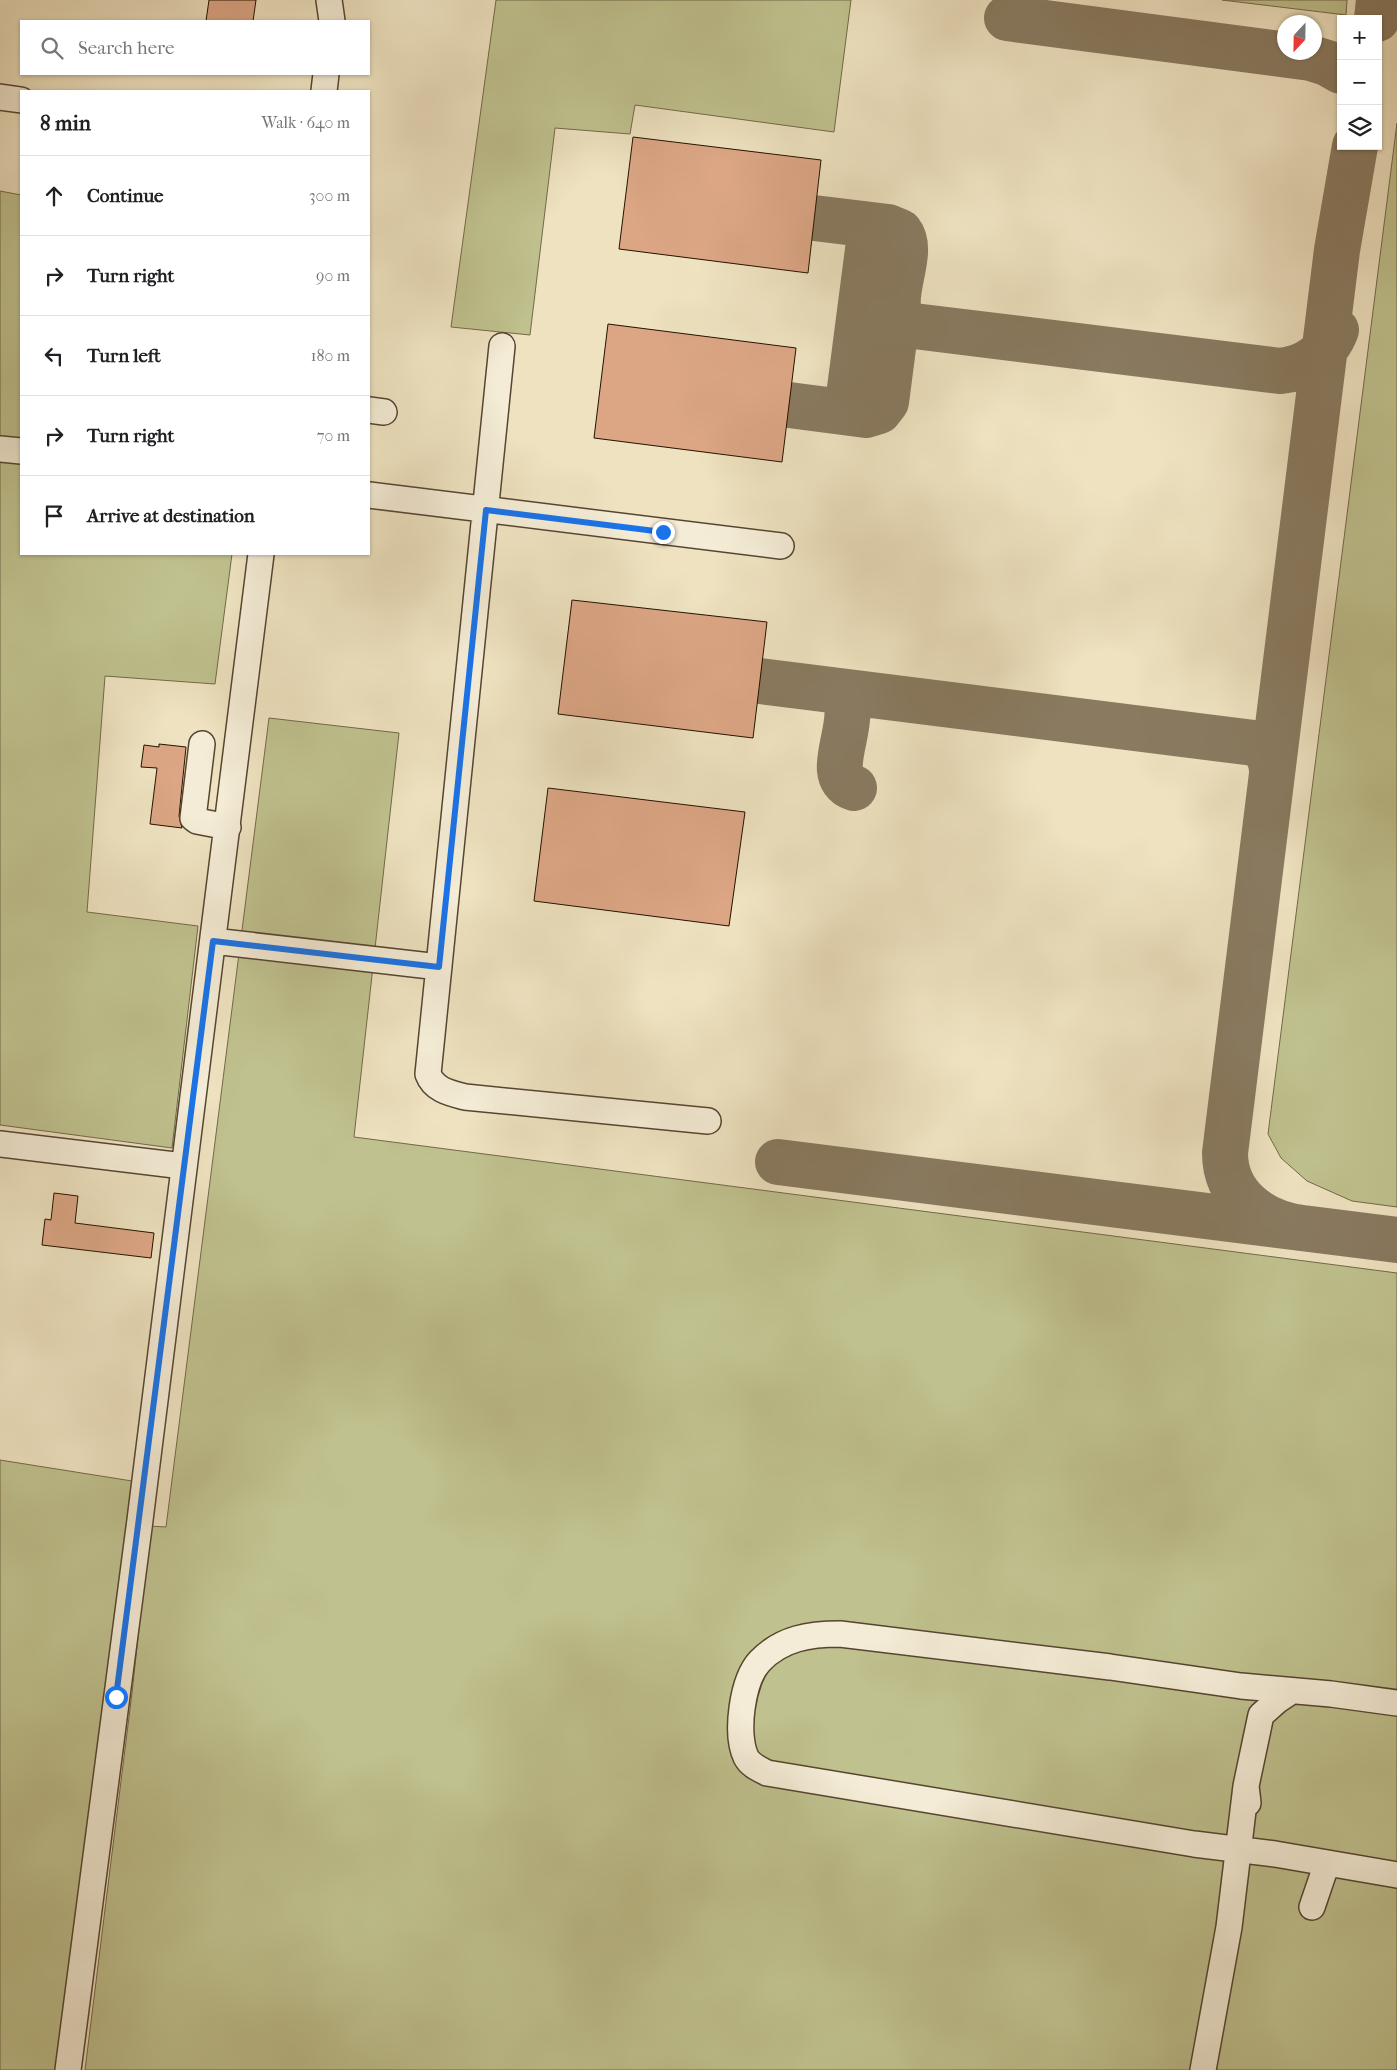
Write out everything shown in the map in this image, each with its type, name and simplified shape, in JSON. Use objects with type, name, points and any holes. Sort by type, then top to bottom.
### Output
[{"type":"lane","points":[[329,0],[332,20]]},
{"type":"lane","points":[[324,90],[326,75]]},
{"type":"lane","points":[[0,97],[20,100]]},
{"type":"lane","points":[[502,346],[428,1074],[430,1080],[438,1088],[465,1097],[708,1121]]},
{"type":"lane","points":[[0,449],[20,451]]},
{"type":"lane","points":[[370,495],[781,546]]},
{"type":"lane","points":[[68,2070],[140,1520],[261,555]]},
{"type":"lane","points":[[202,744],[194,818],[197,822],[228,827]]},
{"type":"lane","points":[[213,941],[439,967]]},
{"type":"lane","points":[[0,1144],[183,1166]]},
{"type":"lane","points":[[1397,1703],[1331,1694],[1290,1692],[1241,1686],[1110,1667],[840,1634],[818,1634],[792,1639],[760,1661],[750,1676],[746,1688],[740,1725],[741,1739],[746,1757],[755,1767],[767,1773],[1194,1844],[1275,1854],[1397,1875]]},
{"type":"lane","points":[[1241,1686],[1261,1715]]},
{"type":"lane","points":[[1203,2070],[1229,1928],[1246,1786],[1261,1715],[1290,1692]]},
{"type":"lane","points":[[1246,1786],[1251,1828],[1258,1838],[1275,1854]]},
{"type":"lane","points":[[1312,1907],[1327,1864]]},
{"type":"green space","points":[[496,0],[851,0],[834,132],[635,105],[630,134],[555,128],[530,335],[451,327]]},
{"type":"green space","points":[[1222,0],[1347,0],[1346,15]]},
{"type":"green space","points":[[1397,123],[1397,1207],[1352,1201],[1307,1181],[1281,1158],[1268,1134]]},
{"type":"green space","points":[[0,191],[20,195],[20,555],[232,555],[215,684],[105,676],[87,912],[198,926],[172,1148],[0,1125]]},
{"type":"green space","points":[[269,718],[399,733],[354,1137],[1397,1273],[1397,2070],[85,2070],[132,1693],[150,1526],[166,1527]]},
{"type":"green space","points":[[0,1460],[132,1481],[56,2070],[0,2070]]},
{"type":"building","points":[[209,0],[256,0],[253,20],[206,20]]},
{"type":"building","points":[[633,137],[821,160],[808,273],[619,249]]},
{"type":"building","points":[[608,324],[796,348],[782,462],[594,438]]},
{"type":"building","points":[[572,600],[767,622],[753,738],[558,714]]},
{"type":"building","points":[[159,744],[186,747],[179,816],[182,828],[150,824],[157,768],[141,767],[144,745],[159,747]]},
{"type":"building","points":[[548,788],[745,812],[729,926],[534,901]]},
{"type":"building","points":[[54,1193],[78,1196],[75,1223],[154,1233],[151,1258],[42,1245],[45,1219],[51,1220]]},
{"type":"taxiway","points":[[1377,15],[1379,0]]},
{"type":"taxiway","points":[[1007,18],[1311,58],[1337,69]]},
{"type":"taxiway","points":[[1303,1228],[1274,1220],[1260,1214],[1249,1205],[1231,1183],[1225,1153],[1337,250],[1354,150]]},
{"type":"taxiway","points":[[789,405],[866,415],[879,411],[886,402],[894,340],[897,332],[903,328],[914,326],[903,319],[898,309],[898,297],[905,255],[904,242],[900,232],[888,227],[814,218]]},
{"type":"taxiway","points":[[866,415],[854,409],[849,396],[869,242],[874,232],[888,227]]},
{"type":"taxiway","points":[[914,326],[1280,371],[1298,367],[1314,359],[1327,346],[1336,330]]},
{"type":"taxiway","points":[[760,681],[1254,743],[1267,754],[1272,770]]},
{"type":"taxiway","points":[[832,690],[843,698],[847,709],[847,724],[840,769],[844,781],[854,788]]},
{"type":"taxiway","points":[[778,1162],[1397,1240]]},
{"type":"route","points":[[116,1697],[213,941],[439,967],[486,510],[663,532]]}]
